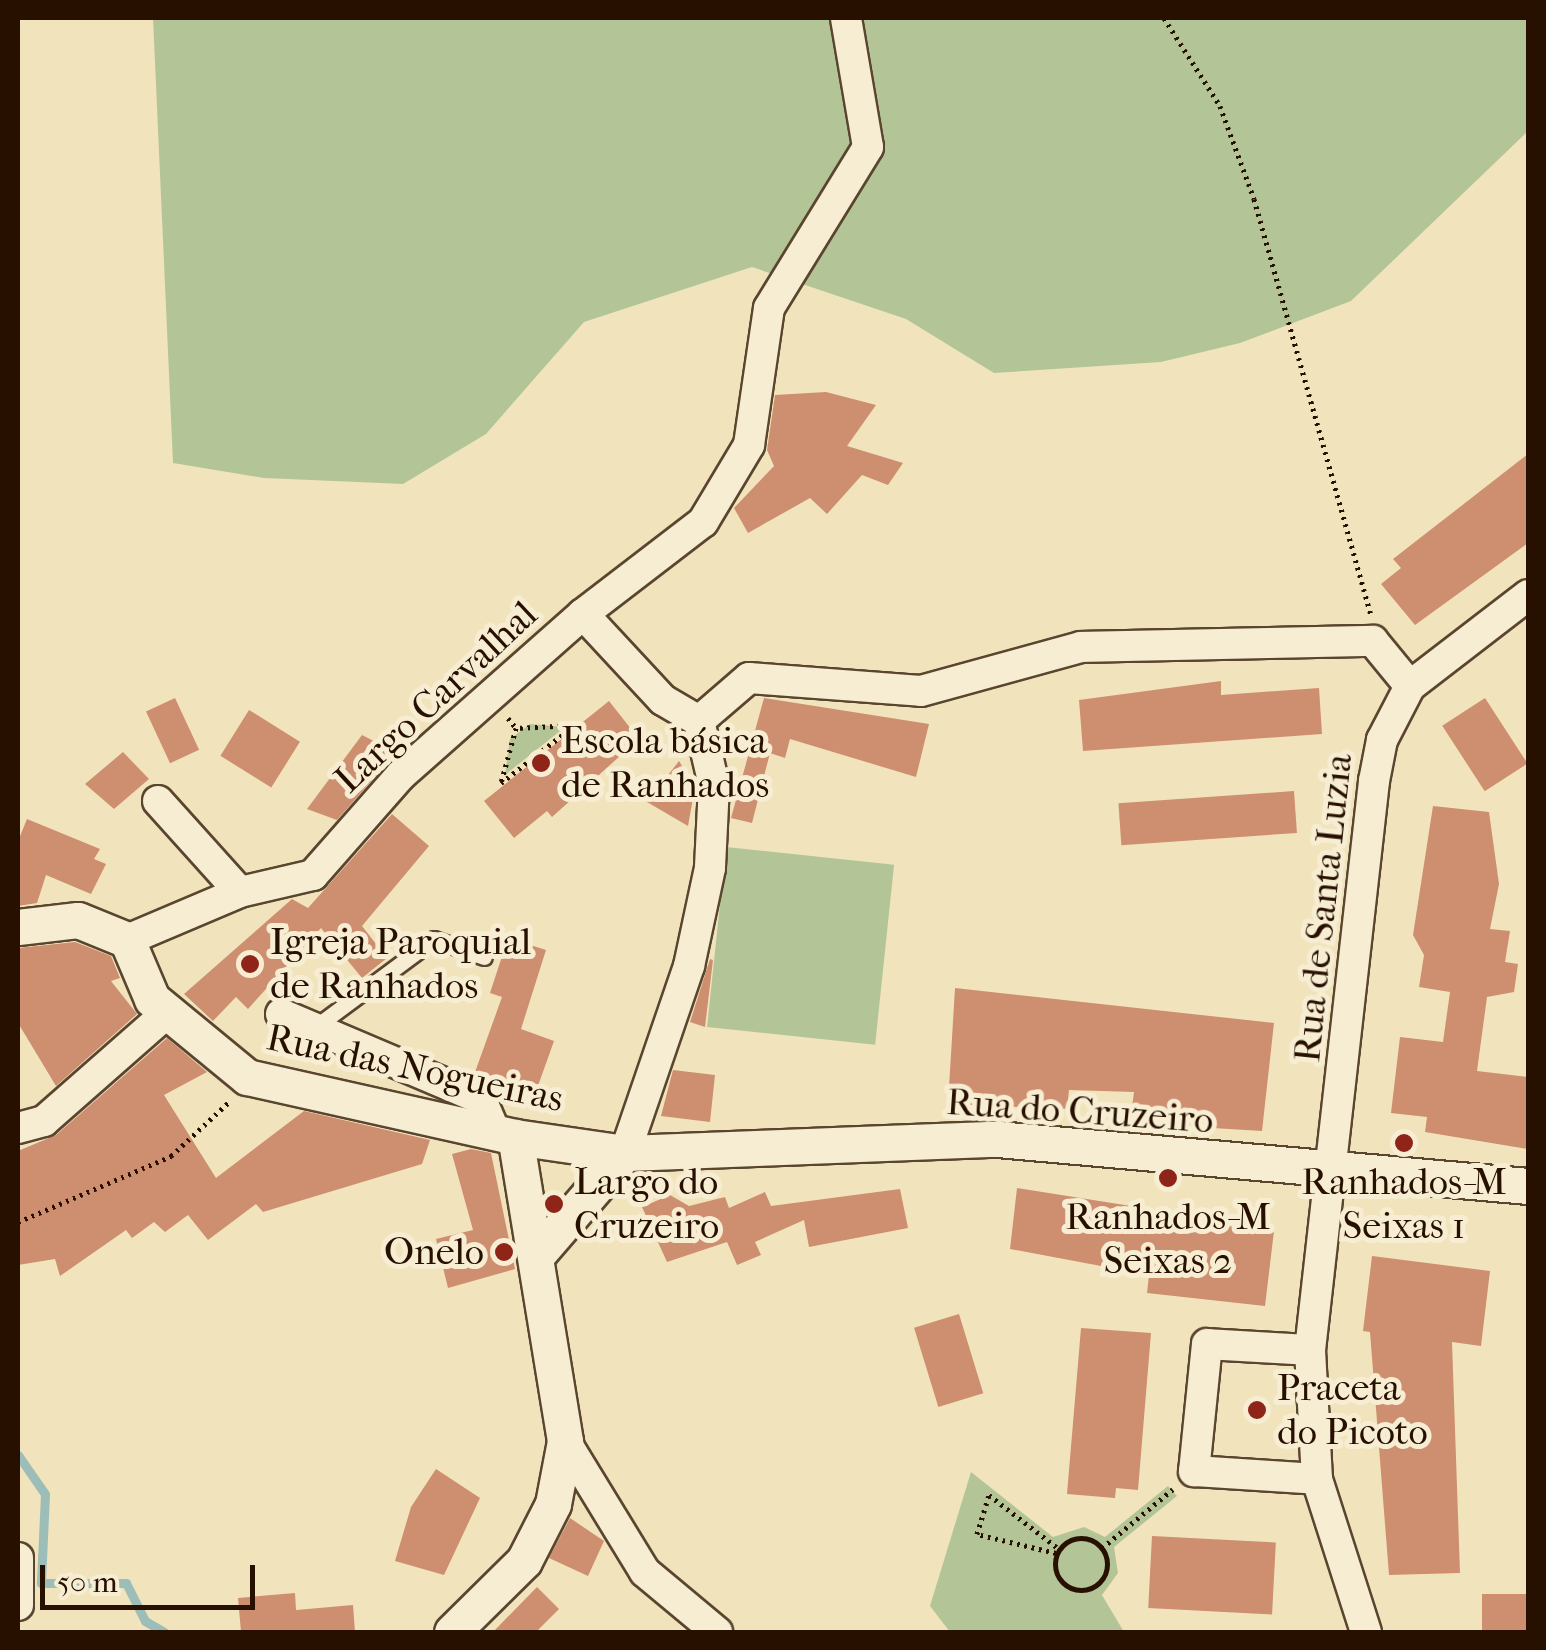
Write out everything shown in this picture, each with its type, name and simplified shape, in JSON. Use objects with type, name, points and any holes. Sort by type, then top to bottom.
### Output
[{"type":"street","points":[[583,614],[702,522],[749,445],[769,308],[868,146],[846,18]]},
{"type":"street","name":"Rua de Santa Luzia","points":[[1366,1632],[1317,1479],[1310,1350],[1334,1175],[1374,781],[1382,740],[1410,686],[1528,595]]},
{"type":"street","name":"Largo Carvalhal","points":[[127,940],[240,892],[313,875],[401,776],[583,614],[663,700],[699,722]]},
{"type":"street","points":[[536,1256],[626,1153],[689,966],[710,868],[714,785],[699,722],[749,678],[921,691],[1081,647],[1374,641],[1410,686]]},
{"type":"street","points":[[158,801],[240,892]]},
{"type":"street","points":[[18,927],[78,920],[127,940]]},
{"type":"street","name":"Rua das Nogueiras","points":[[127,940],[140,982],[166,1014],[247,1077],[505,1134],[626,1153]]},
{"type":"street","points":[[18,1128],[44,1121],[166,1014]]},
{"type":"street","points":[[281,1014],[481,1099],[505,1134],[536,1256],[566,1440],[553,1504],[524,1562],[452,1632]]},
{"type":"street","name":"Rua do Cruzeiro","points":[[626,1153],[997,1140],[1334,1175],[1528,1186]]},
{"type":"street","points":[[1310,1350],[1206,1344],[1194,1471],[1317,1479]]},
{"type":"street","points":[[566,1440],[645,1572],[717,1632]]},
{"type":"street","points":[[18,1558],[18,1605]]},
{"type":"lane","points":[[314,1028],[434,939],[484,957]]},
{"type":"path","points":[[1164,18],[1220,106],[1254,199],[1320,416],[1374,641]]},
{"type":"path","points":[[575,725],[539,755],[501,783],[515,726],[575,725]]},
{"type":"path","points":[[18,1222],[170,1156],[247,1077]]},
{"type":"path","points":[[1102,1548],[1194,1471]]},
{"type":"path","points":[[1102,1548],[1078,1538],[1058,1551],[977,1534],[989,1495],[1058,1551],[1059,1580],[1081,1591],[1106,1572],[1102,1548]]},
{"type":"green space","points":[[153,18],[1528,18],[1528,131],[1351,301],[1240,343],[1161,362],[994,373],[906,319],[752,267],[584,322],[486,434],[403,484],[264,478],[173,463]]},
{"type":"green space","points":[[530,724],[565,727],[505,775],[510,739]]},
{"type":"green space","points":[[726,847],[894,865],[875,1045],[707,1027]]},
{"type":"green space","points":[[971,1472],[1053,1537],[1084,1527],[1105,1537],[1168,1486],[1177,1496],[1114,1547],[1118,1573],[1102,1595],[1124,1632],[950,1632],[930,1606]]},
{"type":"building","points":[[826,392],[876,405],[847,446],[903,463],[888,485],[862,475],[827,514],[810,498],[748,533],[734,508],[774,466],[767,450],[775,395]]},
{"type":"building","points":[[1528,454],[1528,543],[1415,625],[1381,584],[1401,568],[1393,559]]},
{"type":"building","points":[[1221,681],[1221,695],[1319,688],[1322,734],[1083,751],[1079,700]]},
{"type":"building","points":[[175,698],[199,750],[170,763],[146,712]]},
{"type":"building","points":[[764,698],[929,724],[916,777],[790,739],[785,758],[770,753],[752,823],[731,818]]},
{"type":"building","points":[[1485,698],[1527,763],[1485,791],[1442,726]]},
{"type":"building","points":[[609,701],[639,739],[552,817],[547,811],[514,838],[484,801]]},
{"type":"building","points":[[249,710],[300,742],[271,788],[220,756]]},
{"type":"building","points":[[362,735],[391,750],[381,770],[337,820],[307,809]]},
{"type":"building","points":[[123,752],[149,779],[114,809],[85,784]]},
{"type":"building","points":[[679,761],[695,787],[688,826],[647,802]]},
{"type":"building","points":[[1294,791],[1297,833],[1121,845],[1118,803]]},
{"type":"building","points":[[1433,806],[1489,812],[1499,884],[1490,929],[1510,931],[1505,962],[1518,964],[1514,992],[1487,997],[1477,1071],[1528,1077],[1528,1149],[1425,1132],[1427,1117],[1391,1113],[1400,1037],[1443,1042],[1450,992],[1419,987],[1424,955],[1413,935]]},
{"type":"building","points":[[392,814],[429,846],[362,926],[387,958],[362,978],[321,928],[248,1009],[236,997],[213,1021],[184,994],[292,899],[308,908]]},
{"type":"building","points":[[27,819],[100,849],[94,859],[106,864],[91,894],[46,875],[37,903],[18,906],[18,841]]},
{"type":"building","points":[[508,938],[546,950],[521,1029],[554,1041],[534,1097],[474,1075],[502,997],[490,993]]},
{"type":"building","points":[[75,942],[111,956],[120,978],[111,981],[137,1014],[56,1086],[18,1023],[18,948]]},
{"type":"building","points":[[710,959],[713,960],[705,1027],[690,1022]]},
{"type":"building","points":[[955,988],[1274,1023],[1262,1131],[1130,1123],[1134,1092],[1069,1090],[1067,1109],[948,1104]]},
{"type":"building","points":[[167,1038],[207,1072],[164,1095],[216,1178],[304,1111],[430,1140],[422,1164],[263,1212],[256,1204],[208,1240],[188,1215],[165,1232],[154,1222],[132,1238],[126,1230],[60,1276],[55,1259],[18,1265],[18,1151],[56,1135]]},
{"type":"building","points":[[673,1070],[715,1075],[710,1122],[661,1116]]},
{"type":"building","points":[[471,1149],[491,1153],[515,1269],[448,1288],[436,1239],[473,1230],[452,1154]]},
{"type":"building","points":[[1017,1188],[1131,1206],[1130,1216],[1274,1231],[1265,1306],[1147,1293],[1149,1275],[1010,1249]]},
{"type":"building","points":[[900,1189],[908,1228],[809,1247],[804,1220],[755,1242],[761,1255],[737,1265],[727,1242],[667,1262],[642,1207],[670,1195],[689,1206],[725,1197],[729,1208],[765,1192],[771,1206]]},
{"type":"building","points":[[1372,1256],[1490,1271],[1481,1346],[1452,1342],[1460,1573],[1389,1575],[1370,1332],[1363,1331]]},
{"type":"building","points":[[959,1314],[983,1393],[938,1407],[914,1328]]},
{"type":"building","points":[[1081,1328],[1151,1333],[1138,1490],[1116,1488],[1115,1498],[1067,1494]]},
{"type":"building","points":[[436,1469],[480,1498],[444,1575],[395,1561],[411,1507]]},
{"type":"building","points":[[570,1518],[604,1541],[588,1576],[549,1558]]},
{"type":"building","points":[[1152,1536],[1276,1542],[1272,1614],[1148,1608]]},
{"type":"building","points":[[537,1587],[559,1609],[536,1632],[493,1632]]},
{"type":"building","points":[[295,1593],[296,1610],[353,1605],[355,1632],[241,1632],[238,1598]]},
{"type":"building","points":[[1482,1594],[1528,1594],[1528,1632],[1482,1632]]},
{"type":"waterway","points":[[18,1455],[45,1494],[41,1583],[126,1583],[145,1621],[164,1632]]},
{"type":"place","name":"Escola básica de Ranhados","points":[[541,763]]},
{"type":"place","name":"Igreja Paroquial de Ranhados","points":[[250,964]]},
{"type":"place","name":"Ranhados-M Seixas 1","points":[[1404,1143]]},
{"type":"place","name":"Ranhados-M Seixas 2","points":[[1168,1178]]},
{"type":"place","name":"Largo do Cruzeiro","points":[[554,1204]]},
{"type":"place","name":"Onelo","points":[[504,1252]]},
{"type":"place","name":"Praceta do Picoto","points":[[1257,1410]]}]
